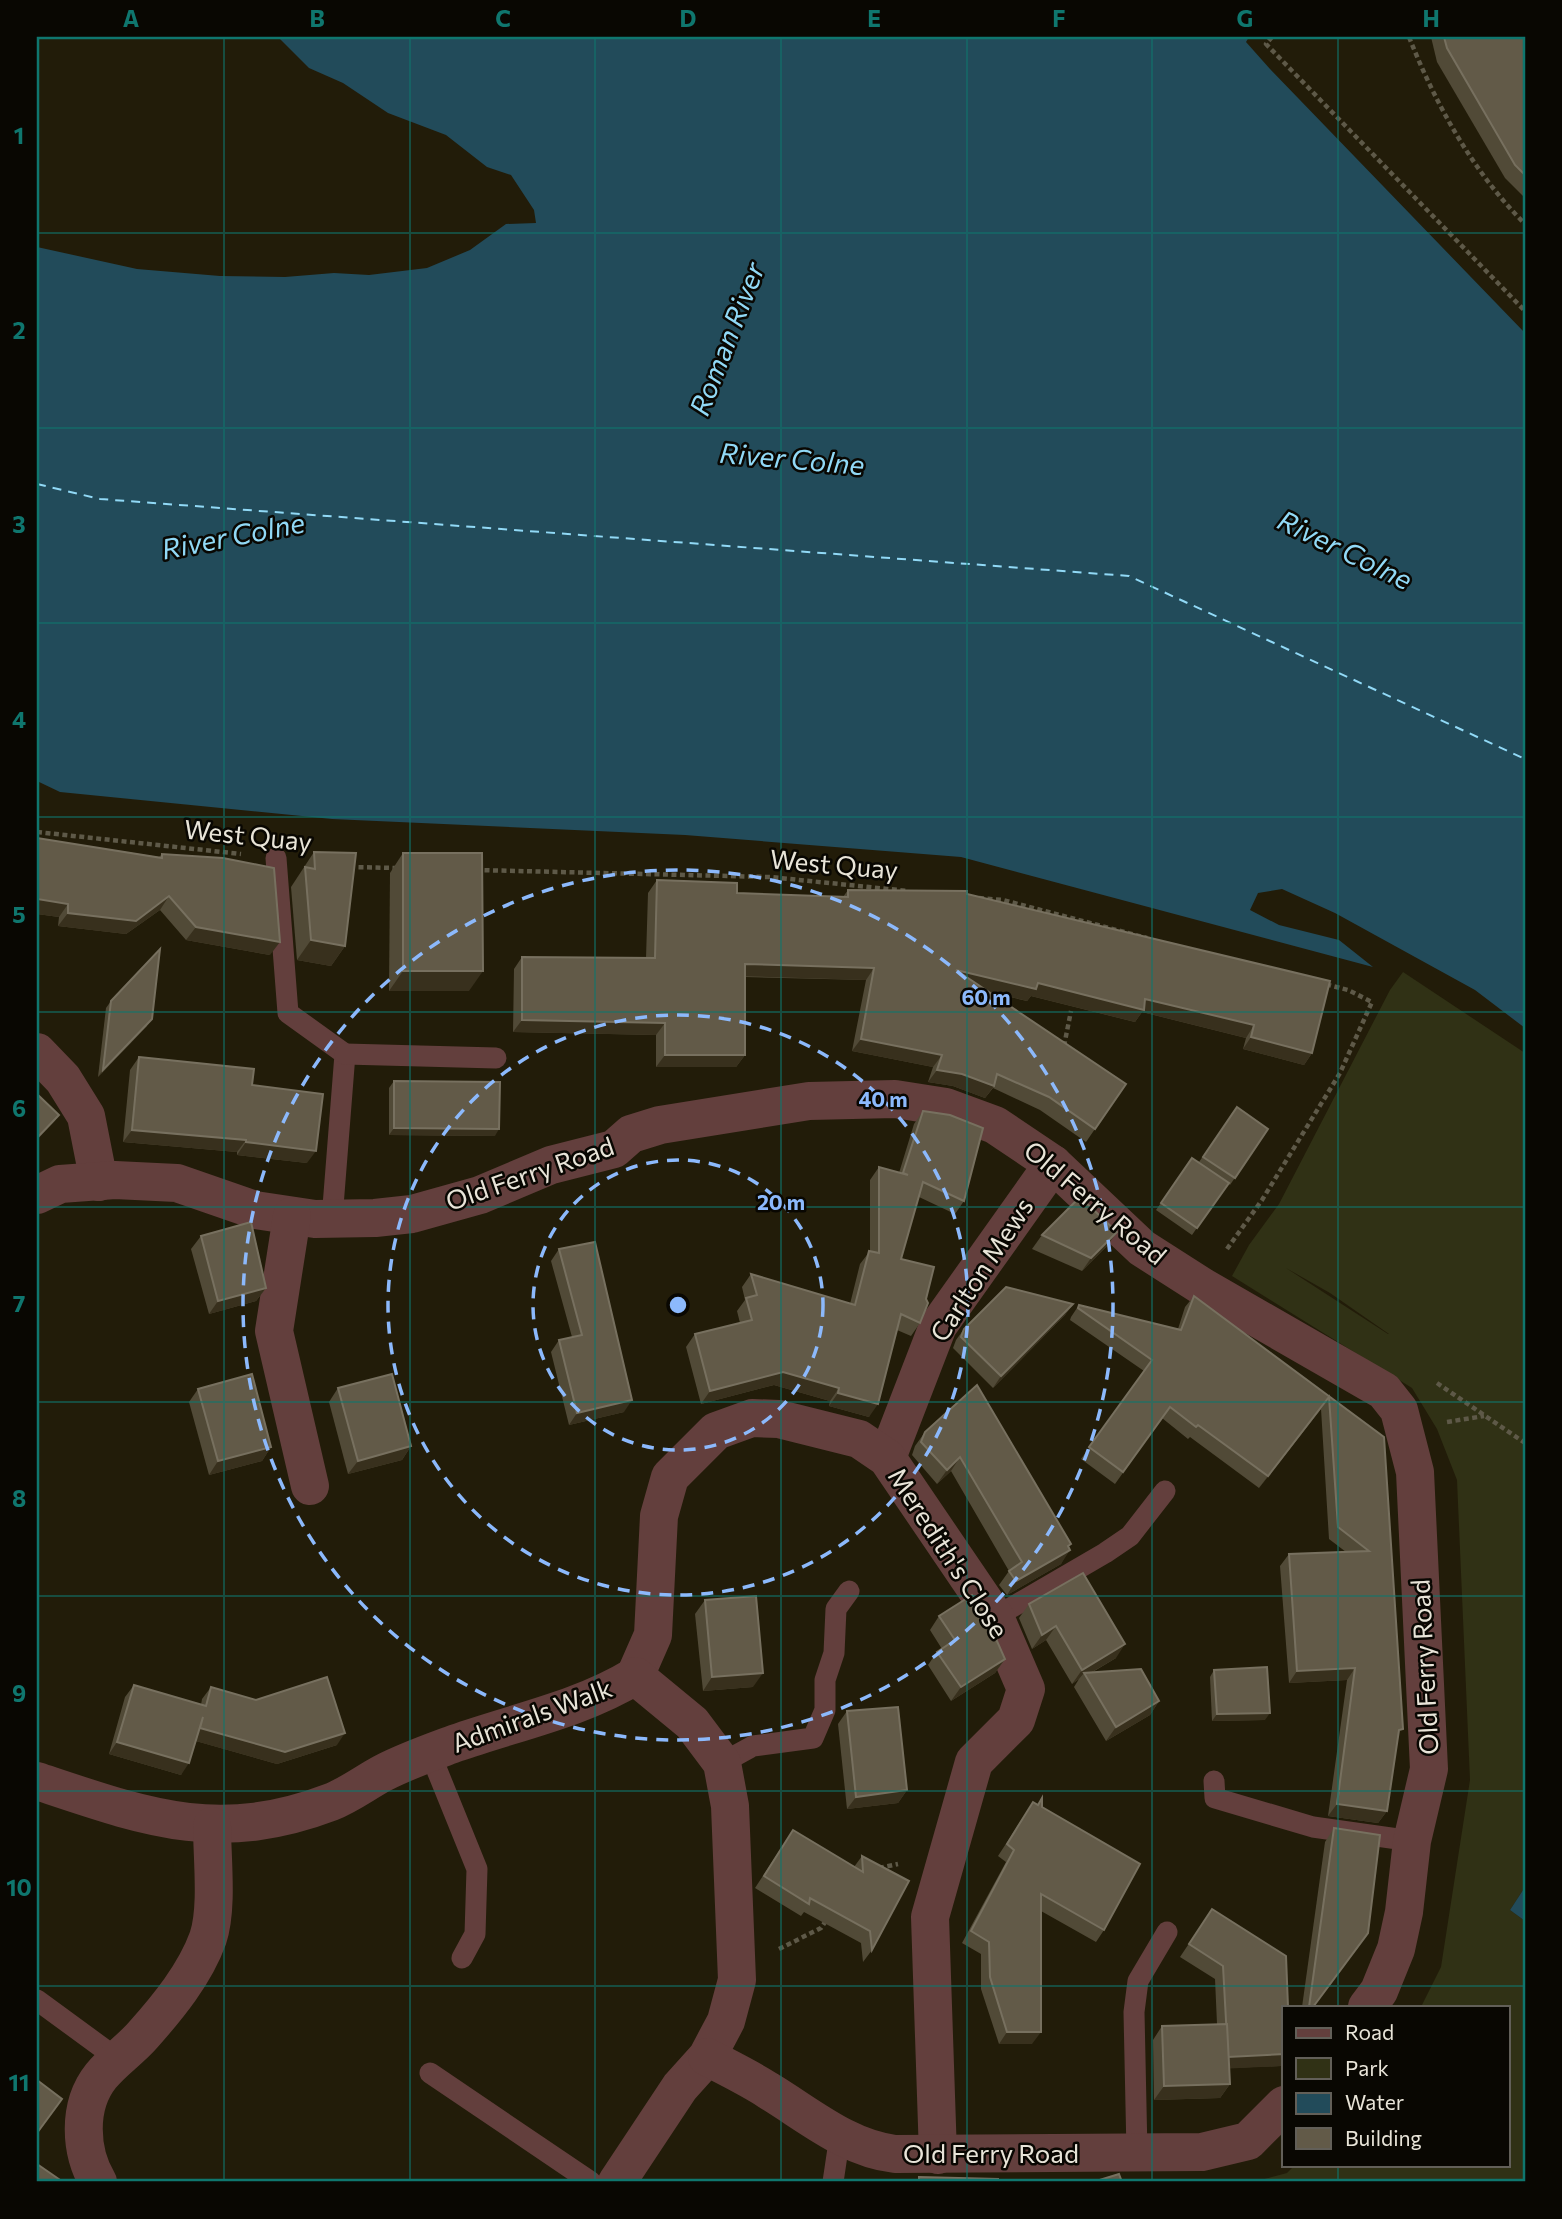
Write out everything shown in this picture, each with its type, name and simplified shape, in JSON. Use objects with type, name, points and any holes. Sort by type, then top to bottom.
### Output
[{"type":"street","points":[[37,1052],[63,1079],[86,1116],[99,1182]]},
{"type":"street","name":"Old Ferry Road","points":[[37,1195],[60,1184],[177,1183],[255,1210],[292,1216],[332,1219],[412,1214],[480,1195],[551,1165],[606,1152],[631,1134],[660,1125],[809,1101],[895,1099],[946,1107],[995,1125],[1053,1164],[1142,1248],[1235,1306],[1384,1391],[1399,1410],[1415,1472],[1429,1769],[1412,1841],[1404,1912],[1396,1949],[1379,1991],[1368,2006]]},
{"type":"street","name":"Carlton Mews","points":[[887,1458],[938,1326],[1053,1164]]},
{"type":"street","points":[[292,1216],[274,1331],[310,1486]]},
{"type":"street","name":"Meredith's Close","points":[[635,1676],[653,1635],[659,1516],[670,1477],[700,1444],[716,1431],[752,1418],[779,1419],[859,1439],[887,1458],[995,1617],[1027,1689],[1016,1720],[974,1762],[930,1917],[938,2155]]},
{"type":"street","name":"Admirals Walk","points":[[37,1782],[136,1813],[212,1826],[276,1818],[332,1801],[385,1772],[430,1753],[527,1718],[604,1695],[635,1676],[692,1723],[722,1763],[730,1806],[737,1980],[726,2021],[707,2057],[680,2087],[617,2182]]},
{"type":"street","points":[[98,2182],[88,2164],[83,2126],[100,2077],[143,2036],[192,1972],[209,1936],[213,1894],[212,1826]]},
{"type":"street","name":"Old Ferry Road","points":[[707,2057],[872,2151],[938,2155],[1202,2152],[1248,2141],[1282,2107]]},
{"type":"lane","points":[[276,858],[288,1013],[345,1054],[496,1058]]},
{"type":"lane","points":[[332,1219],[345,1054]]},
{"type":"lane","points":[[995,1617],[1130,1536],[1165,1491]]},
{"type":"lane","points":[[722,1763],[753,1746],[813,1738],[825,1710],[825,1681],[834,1653],[836,1609],[849,1591]]},
{"type":"lane","points":[[430,1753],[477,1869],[475,1934],[462,1958]]},
{"type":"lane","points":[[1214,1780],[1214,1798],[1313,1827],[1412,1841]]},
{"type":"lane","points":[[1137,2153],[1134,2012],[1138,1981],[1167,1932]]},
{"type":"lane","points":[[37,2000],[119,2060]]},
{"type":"lane","points":[[430,2073],[591,2182]]},
{"type":"lane","points":[[833,2182],[840,2135]]},
{"type":"path","points":[[1272,37],[1266,44],[1525,312]]},
{"type":"path","points":[[1409,37],[1429,89],[1495,194],[1525,224]]},
{"type":"path","name":"West Quay","points":[[37,832],[340,867],[409,868]]},
{"type":"path","name":"West Quay","points":[[464,870],[770,877],[920,892]]},
{"type":"path","points":[[656,874],[657,884]]},
{"type":"path","points":[[975,897],[1003,900],[1152,939]]},
{"type":"path","points":[[1089,928],[1091,921]]},
{"type":"path","points":[[1228,1248],[1340,1073],[1372,1002],[1348,990],[1322,984]]},
{"type":"path","points":[[1061,1059],[1071,1011]]},
{"type":"path","points":[[1485,1415],[1525,1443]]},
{"type":"path","points":[[821,1928],[828,1918]]},
{"type":"green space","points":[[1403,972],[1525,1053],[1525,1887],[1510,1910],[1525,1921],[1525,2182],[1253,2182],[1287,2173],[1294,2166],[1510,2166],[1510,2006],[1422,2006],[1441,1967],[1470,1780],[1457,1480],[1437,1429],[1412,1388],[1232,1276],[1249,1245],[1279,1204],[1390,990]],"holes":[[[1286,1268],[1330,1293],[1388,1334]]]},
{"type":"water","points":[[278,37],[1249,37],[1246,42],[1270,69],[1525,333],[1525,1028],[1475,990],[1335,913],[1282,889],[1258,893],[1250,910],[1279,925],[1339,940],[1373,967],[961,857],[685,835],[332,819],[60,792],[37,781],[37,247],[137,269],[220,276],[285,277],[334,273],[369,275],[427,268],[470,250],[506,224],[536,223],[534,210],[511,175],[487,167],[446,135],[388,113],[343,83],[309,68]]},
{"type":"water","points":[[1525,1887],[1525,1921],[1510,1910]]},
{"type":"building","points":[[1444,37],[1523,37],[1525,40],[1525,175],[1515,165],[1447,48]]},
{"type":"building","points":[[37,838],[162,858],[162,854],[223,858],[274,868],[280,942],[196,927],[169,896],[136,921],[68,913],[68,904],[37,899]]},
{"type":"building","points":[[314,852],[356,853],[345,946],[311,940],[305,867],[315,869]]},
{"type":"building","points":[[403,853],[482,853],[483,971],[403,971]]},
{"type":"building","points":[[657,880],[737,883],[737,893],[848,897],[848,890],[967,891],[967,894],[1330,981],[1312,1053],[1251,1037],[1254,1025],[1145,999],[1144,1010],[1038,983],[1036,989],[956,970],[1126,1084],[1095,1129],[1049,1097],[997,1074],[994,1086],[962,1074],[937,1070],[942,1055],[861,1039],[874,968],[745,964],[745,1055],[665,1055],[665,1023],[522,1020],[522,957],[655,958]]},
{"type":"building","points":[[160,949],[152,1019],[103,1070],[111,1001]]},
{"type":"building","points":[[139,1057],[254,1069],[252,1085],[323,1094],[316,1151],[246,1140],[132,1130]]},
{"type":"building","points":[[394,1081],[500,1082],[499,1129],[394,1128]]},
{"type":"building","points":[[37,1094],[59,1115],[37,1138]]},
{"type":"building","points":[[1237,1107],[1268,1129],[1235,1178],[1203,1157]]},
{"type":"building","points":[[923,1111],[950,1115],[983,1128],[964,1201],[923,1182],[901,1259],[934,1267],[926,1299],[928,1303],[920,1323],[901,1314],[878,1404],[838,1393],[839,1388],[783,1372],[710,1391],[695,1334],[752,1320],[746,1298],[757,1295],[751,1274],[855,1305],[869,1251],[879,1253],[879,1167],[908,1175],[903,1173]]},
{"type":"building","points":[[1192,1158],[1229,1183],[1197,1228],[1161,1203]]},
{"type":"building","points":[[1080,1197],[1117,1232],[1091,1258],[1042,1235]]},
{"type":"building","points":[[251,1222],[266,1288],[218,1301],[201,1236]]},
{"type":"building","points":[[595,1242],[632,1400],[577,1413],[559,1340],[582,1335],[559,1249]]},
{"type":"building","points":[[1006,1287],[1073,1304],[1001,1376],[961,1337],[964,1329]]},
{"type":"building","points":[[1194,1296],[1384,1437],[1403,1729],[1399,1730],[1387,1811],[1337,1804],[1355,1668],[1297,1671],[1289,1554],[1369,1551],[1338,1527],[1329,1397],[1268,1476],[1170,1407],[1123,1472],[1089,1447],[1152,1360],[1078,1308],[1079,1305],[1181,1330]]},
{"type":"building","points":[[252,1374],[271,1447],[218,1461],[198,1389]]},
{"type":"building","points":[[392,1374],[411,1446],[358,1461],[338,1388]]},
{"type":"building","points":[[977,1385],[1071,1544],[1068,1546],[1070,1550],[1016,1581],[1009,1571],[1022,1562],[960,1457],[947,1470],[921,1442],[925,1432]]},
{"type":"building","points":[[1083,1573],[1125,1644],[1082,1670],[1056,1626],[1042,1635],[1029,1604]]},
{"type":"building","points":[[972,1595],[985,1614],[1005,1659],[961,1687],[937,1652],[955,1640],[939,1616]]},
{"type":"building","points":[[756,1596],[763,1673],[712,1677],[705,1600]]},
{"type":"building","points":[[1267,1667],[1270,1713],[1217,1714],[1214,1670]]},
{"type":"building","points":[[1141,1669],[1159,1701],[1116,1727],[1084,1673]]},
{"type":"building","points":[[327,1677],[345,1733],[285,1752],[200,1728],[203,1717],[189,1763],[117,1742],[134,1685],[206,1706],[211,1687],[256,1700]]},
{"type":"building","points":[[898,1707],[907,1790],[856,1797],[847,1711]]},
{"type":"building","points":[[1042,1798],[1042,1807],[1140,1864],[1104,1930],[1041,1894],[1041,2032],[1007,2032],[990,1977],[989,1942],[971,1931],[1014,1850],[1007,1844],[1033,1802],[1038,1805]]},
{"type":"building","points":[[1334,1828],[1380,1835],[1368,1933],[1314,2006],[1309,2006]]},
{"type":"building","points":[[793,1830],[863,1872],[862,1856],[909,1881],[872,1950],[870,1931],[810,1898],[809,1904],[764,1876]]},
{"type":"building","points":[[1212,1909],[1286,1956],[1288,2006],[1282,2006],[1282,2054],[1228,2057],[1223,1966],[1189,1944]]},
{"type":"building","points":[[1227,2024],[1230,2084],[1164,2086],[1162,2026]]},
{"type":"building","points":[[37,2080],[62,2099],[37,2133]]},
{"type":"building","points":[[37,2164],[63,2182],[37,2182]]},
{"type":"building","points":[[1119,2174],[1122,2182],[1093,2182]]},
{"type":"building","points":[[919,2177],[998,2179],[998,2182],[919,2182]]},
{"type":"ferry route","points":[[37,484],[100,499],[1129,576],[1525,759]]},
{"type":"water label","name":"Roman River","points":[[727,339]]},
{"type":"water label","name":"River Colne","points":[[792,459]]},
{"type":"water label","name":"River Colne","points":[[233,536]]},
{"type":"water label","name":"River Colne","points":[[1345,550]]}]
